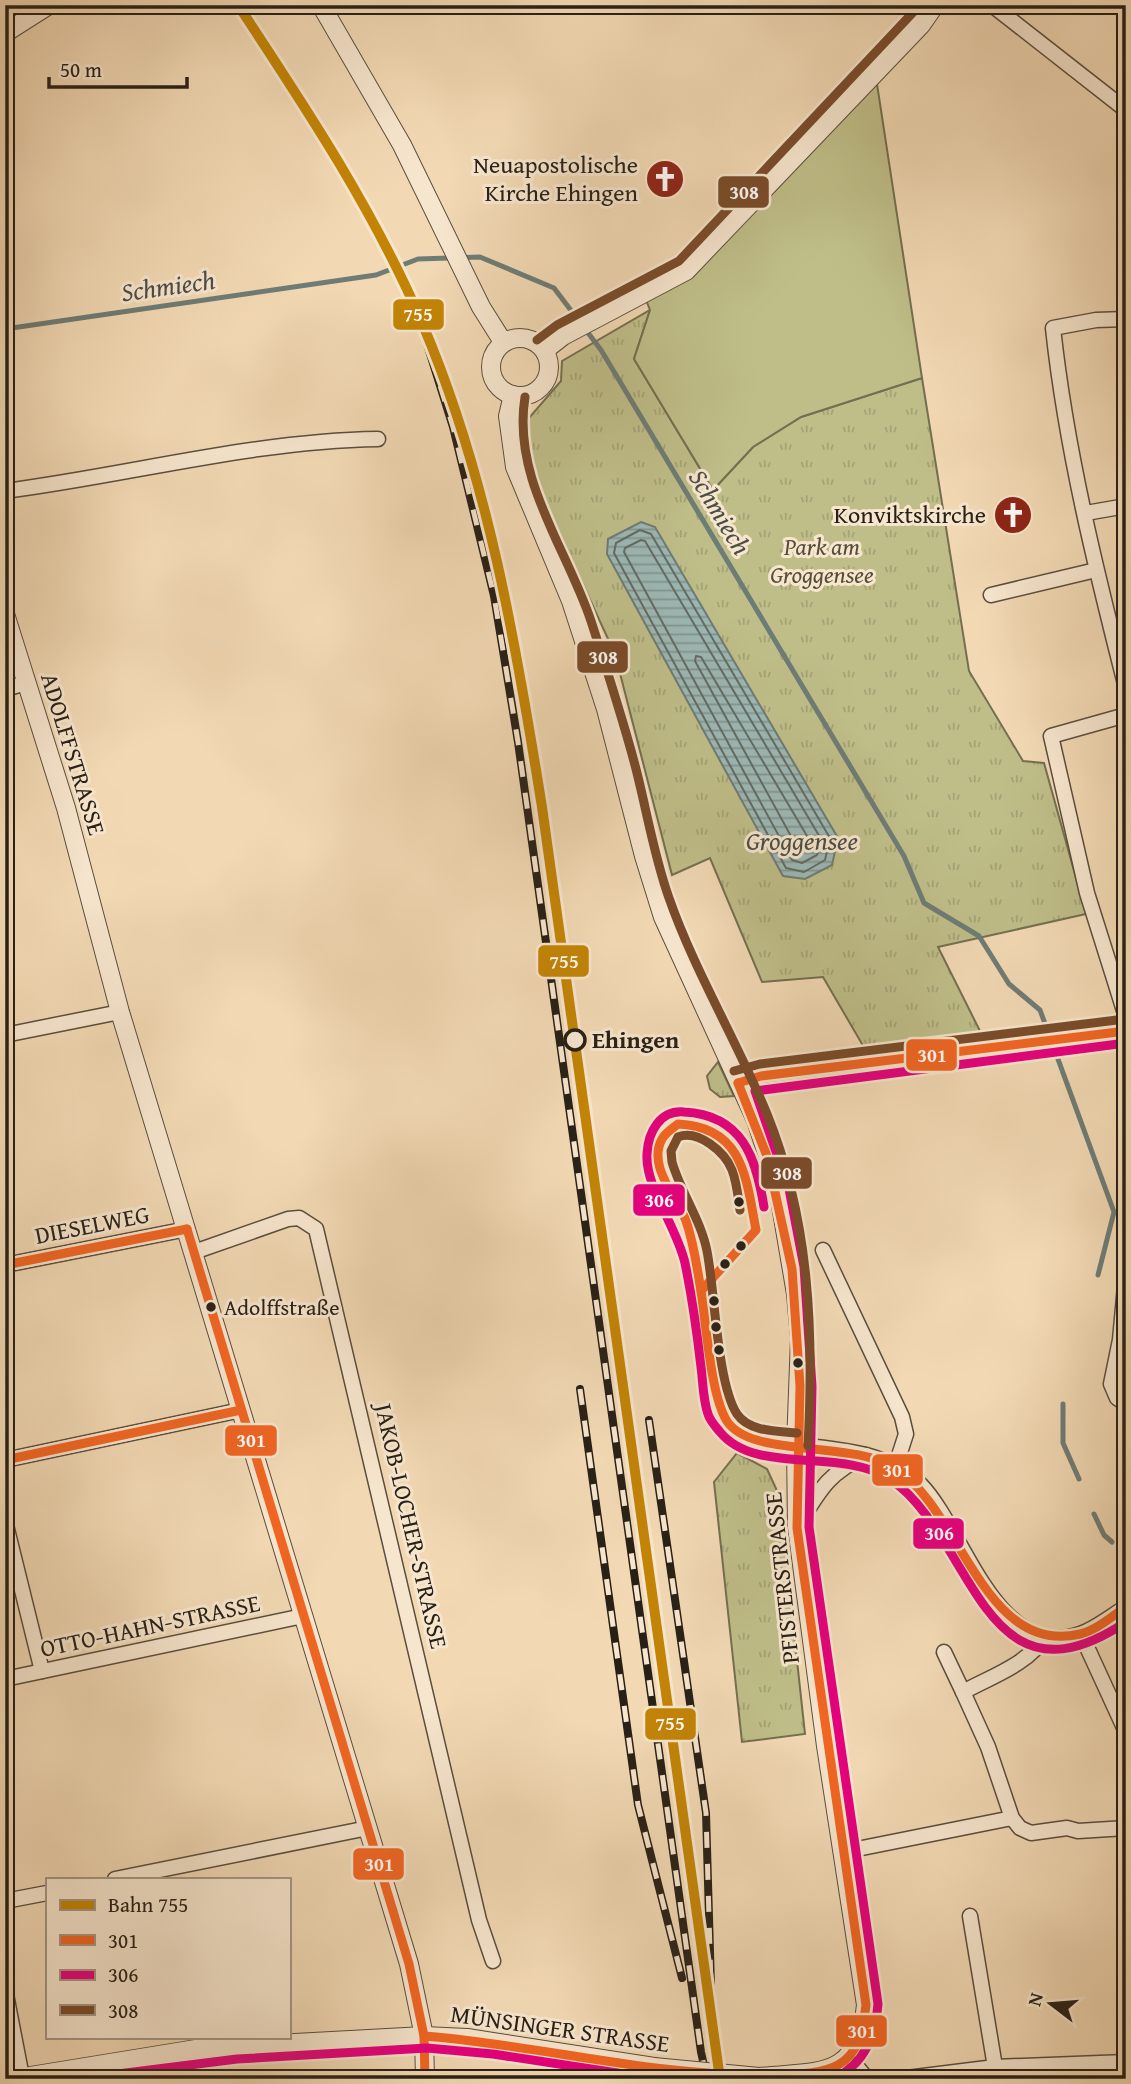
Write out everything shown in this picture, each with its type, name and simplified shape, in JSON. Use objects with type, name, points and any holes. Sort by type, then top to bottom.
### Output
[{"type":"street","points":[[5,33],[49,5]]},
{"type":"street","points":[[321,5],[402,145],[470,286],[503,342]]},
{"type":"street","points":[[545,350],[563,336],[686,271],[714,245],[921,24],[935,5]]},
{"type":"street","points":[[992,5],[1126,110]]},
{"type":"street","points":[[1126,319],[1096,320],[1053,328],[1058,376],[1096,570],[1126,688]]},
{"type":"street","points":[[523,337],[537,342],[545,350],[549,373],[545,383],[530,394],[513,395],[498,385],[492,376],[493,357],[503,342],[523,337]]},
{"type":"street","name":"PFISTERSTRASSE","points":[[513,395],[508,416],[515,467],[571,601],[607,709],[644,856],[663,917],[756,1120],[778,1188],[794,1281],[800,1338],[796,1445],[797,1527],[866,2005],[863,2029],[849,2057]]},
{"type":"street","points":[[5,491],[228,454],[348,439],[378,439]]},
{"type":"street","points":[[1086,513],[1126,506]]},
{"type":"street","points":[[991,594],[1096,570]]},
{"type":"street","name":"ADOLFFSTRASSE","points":[[5,614],[66,808],[120,1012],[409,1964],[424,2036],[425,2079]]},
{"type":"street","points":[[5,689],[26,683]]},
{"type":"street","points":[[1126,715],[1051,736],[1087,893],[1126,1017]]},
{"type":"street","points":[[5,1035],[120,1012]]},
{"type":"street","points":[[738,1083],[761,1076],[1126,1031]]},
{"type":"street","name":"JAKOB-LOCHER-STRASSE","points":[[194,1252],[288,1219],[299,1217],[316,1229],[479,1920],[493,1961]]},
{"type":"street","name":"DIESELWEG","points":[[5,1265],[187,1229]]},
{"type":"street","points":[[823,1250],[902,1418],[906,1434],[895,1468]]},
{"type":"street","points":[[1126,1275],[1120,1340],[1111,1384],[1117,1398],[1126,1404]]},
{"type":"street","points":[[5,1460],[241,1410]]},
{"type":"street","points":[[796,1445],[866,1455],[895,1468],[920,1485],[990,1594],[1008,1616],[1045,1637],[1064,1638],[1081,1634],[1126,1607]]},
{"type":"street","points":[[797,1527],[824,1483],[837,1469],[866,1455]]},
{"type":"street","points":[[5,1521],[41,1671]]},
{"type":"street","name":"OTTO-HAHN-STRASSE","points":[[5,1679],[303,1616]]},
{"type":"street","points":[[1081,1634],[1126,1732]]},
{"type":"street","points":[[963,1692],[1028,1656],[1038,1648],[1045,1637]]},
{"type":"street","points":[[944,1652],[988,1746],[1012,1818],[1020,1828],[1031,1833],[1067,1828],[1078,1831],[1126,1828]]},
{"type":"street","points":[[842,1852],[1012,1818]]},
{"type":"street","points":[[120,1878],[368,1828]]},
{"type":"street","points":[[5,1901],[46,1893]]},
{"type":"street","points":[[970,1916],[995,2067]]},
{"type":"street","points":[[5,1989],[17,2078]]},
{"type":"street","name":"MÜNSINGER STRASSE","points":[[17,2078],[202,2048],[424,2036],[467,2038],[654,2067],[759,2077],[816,2072],[836,2066],[849,2057]]},
{"type":"street","points":[[849,2057],[867,2079]]},
{"type":"street","points":[[899,2079],[995,2067],[1126,2062]]},
{"type":"green space","points":[[875,71],[922,378],[801,417],[753,447],[713,490],[634,359],[650,310],[644,295],[686,271]]},
{"type":"green space","name":"Park am Groggensee","points":[[650,310],[634,359],[713,490],[753,447],[801,417],[922,378],[969,671],[1023,761],[1044,763],[1086,914],[938,947],[984,1039],[869,1056],[823,977],[762,982],[710,858],[672,875],[615,654],[546,504],[528,448],[528,419],[561,381],[562,361]]},
{"type":"green space","points":[[718,1062],[734,1096],[720,1097],[710,1089],[707,1076]]},
{"type":"green space","points":[[737,1453],[767,1469],[779,1495],[805,1734],[742,1742],[714,1482]]},
{"type":"water","name":"Groggensee","points":[[641,522],[655,527],[838,838],[832,865],[805,879],[783,876],[607,554],[608,539]]},
{"type":"waterway","name":"Schmiech","points":[[5,329],[376,275],[418,259],[480,257],[554,288],[601,350],[904,856],[924,903],[979,936],[1009,984],[1040,1010],[1114,1212],[1098,1275]]},
{"type":"waterway","name":"Schmiech","points":[[1063,1404],[1063,1443],[1079,1479]]},
{"type":"waterway","name":"Schmiech","points":[[1094,1514],[1104,1535],[1112,1542]]},
{"type":"railway","points":[[421,325],[453,427],[494,596],[518,742],[701,2052],[707,2079]]},
{"type":"railway","points":[[580,1389],[638,1805],[682,1978]]},
{"type":"railway","points":[[649,1420],[706,1813],[712,2021]]},
{"type":"rail line","name":"755","points":[[238,5],[338,161],[404,283],[446,383],[465,442],[497,562],[522,684],[542,807],[720,2079]]},
{"type":"transit line","name":"308","points":[[537,340],[557,325],[679,261],[920,5]]},
{"type":"transit line","name":"308","points":[[525,397],[523,427],[526,456],[534,484],[591,621],[631,750],[669,898],[691,953],[767,1114],[781,1154],[792,1195],[806,1277],[810,1361],[808,1446]]},
{"type":"transit line","name":"308","points":[[734,1071],[760,1064],[1125,1019]]},
{"type":"transit line","name":"301","points":[[738,1083],[761,1076],[1126,1031]]},
{"type":"transit line","name":"306","points":[[834,2079],[845,2073],[861,2057],[871,2038],[878,2004],[809,1527],[812,1386],[804,1267],[789,1189],[755,1091],[1126,1043]]},
{"type":"transit line","name":"301","points":[[424,2036],[643,2066],[731,2075],[823,2071],[845,2060],[859,2039],[866,2005],[797,1528],[800,1386],[792,1269],[767,1156],[738,1083]]},
{"type":"transit line","name":"306","points":[[764,1207],[751,1156],[733,1130],[704,1115],[684,1112],[668,1115],[657,1124],[648,1146],[648,1167],[685,1263],[705,1403],[710,1419],[720,1432],[736,1445],[755,1453],[777,1458],[848,1464],[890,1479],[918,1505],[986,1608],[1010,1634],[1040,1648],[1078,1646],[1126,1622]]},
{"type":"transit line","name":"301","points":[[678,1124],[700,1127],[716,1134],[729,1145],[744,1174],[756,1230],[701,1291],[686,1221],[665,1181],[658,1160],[662,1139],[678,1124]]},
{"type":"transit line","name":"308","points":[[740,1210],[734,1175],[723,1156],[702,1139],[686,1135],[678,1137],[671,1151],[672,1162],[707,1251],[721,1360],[730,1400],[737,1414],[749,1424],[764,1430],[797,1433]]},
{"type":"transit line","name":"301","points":[[187,1229],[409,1964],[424,2036],[425,2079]]},
{"type":"transit line","name":"301","points":[[5,1265],[187,1229]]},
{"type":"transit line","name":"301","points":[[701,1291],[718,1398],[729,1424],[743,1435],[782,1445],[854,1454],[876,1459],[895,1468],[918,1488],[938,1514],[976,1575],[997,1602],[1020,1624],[1047,1635],[1080,1634],[1098,1626],[1126,1607]]},
{"type":"transit line","name":"301","points":[[5,1460],[241,1410]]},
{"type":"transit line","name":"306","points":[[78,2079],[237,2059],[427,2048],[493,2054],[657,2079]]},
{"type":"place","name":"Neuapostolische Kirche Ehingen","points":[[665,179]]},
{"type":"place","name":"Konviktskirche","points":[[1013,515]]},
{"type":"place","name":"Ehingen","points":[[575,1040]]},
{"type":"place","name":"Adolffstraße","points":[[211,1307]]}]
